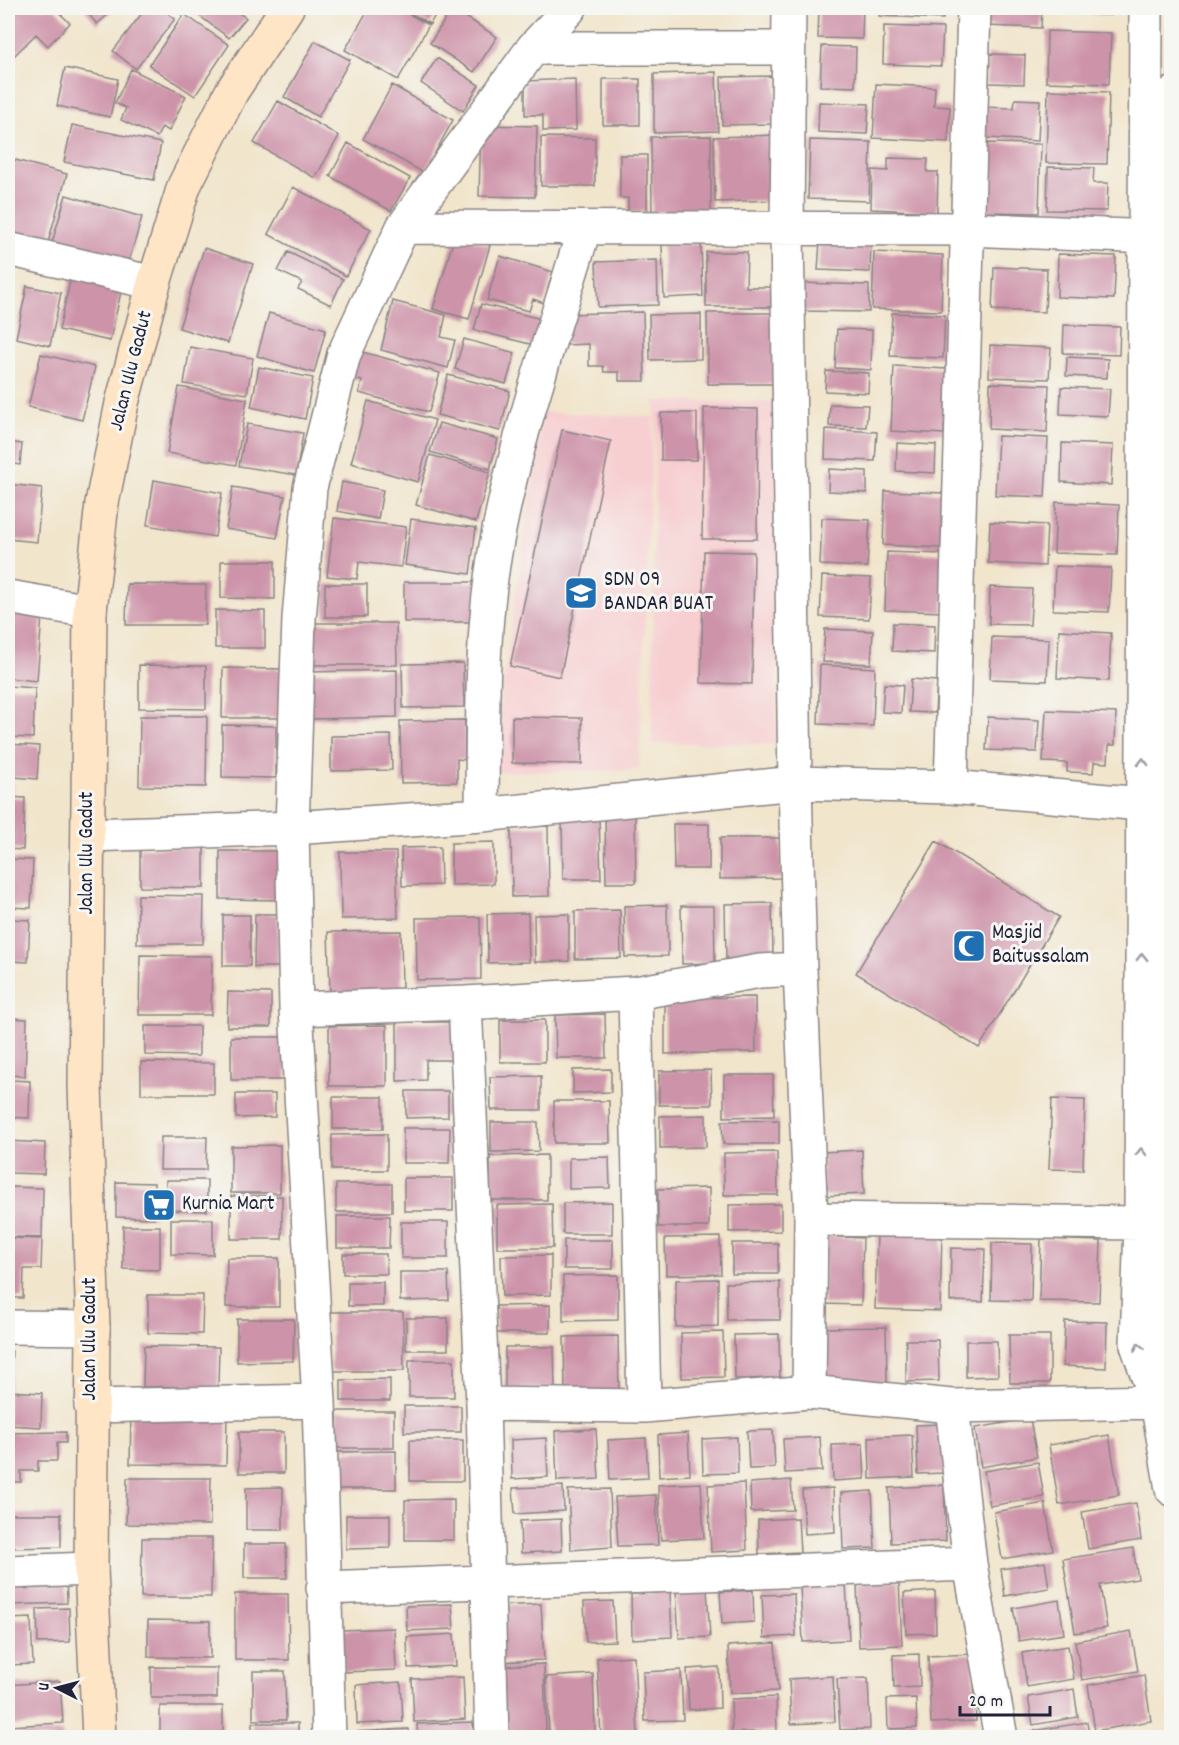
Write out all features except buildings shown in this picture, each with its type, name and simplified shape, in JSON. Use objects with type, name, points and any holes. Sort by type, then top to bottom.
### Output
[{"type":"street","name":"Jalan Ulu Gadut","points":[[99,1737],[91,1569],[93,1328],[85,1085],[90,611],[102,503],[122,403],[154,283],[184,186],[232,91],[287,8]]},
{"type":"street","points":[[329,1737],[319,1401],[296,1009],[292,828],[299,619],[310,488],[344,354],[403,227],[532,48],[570,8]]},
{"type":"street","points":[[789,8],[787,48],[788,230],[795,783],[800,969],[811,1219],[809,1392]]},
{"type":"street","points":[[951,787],[974,8]]},
{"type":"street","points":[[1146,8],[1161,238],[1161,806],[1171,1332],[1157,1402]]},
{"type":"street","points":[[532,48],[787,48]]},
{"type":"street","points":[[1161,238],[1172,94]]},
{"type":"street","points":[[403,227],[969,229],[1161,238]]},
{"type":"street","points":[[482,815],[484,651],[495,553],[510,479],[584,229]]},
{"type":"street","points":[[8,249],[154,283]]},
{"type":"street","points":[[8,597],[90,611]]},
{"type":"street","points":[[89,835],[292,828],[482,815],[795,783],[951,787],[1161,806]]},
{"type":"street","points":[[1161,806],[1137,1345],[1157,1402],[1172,1489]]},
{"type":"street","points":[[296,1009],[465,1003],[635,993],[760,971],[800,969]]},
{"type":"street","points":[[635,993],[644,1406]]},
{"type":"street","points":[[465,1003],[483,1404],[492,1737]]},
{"type":"street","points":[[811,1219],[1141,1223]]},
{"type":"street","points":[[8,1327],[93,1328]]},
{"type":"street","points":[[483,1404],[644,1406],[809,1392],[952,1406],[1157,1402]]},
{"type":"street","points":[[91,1406],[319,1401]]},
{"type":"street","points":[[952,1406],[970,1564],[1001,1737]]},
{"type":"street","points":[[323,1588],[970,1564]]},
{"type":"street","points":[[8,1572],[91,1569]]},
{"type":"shaded area","points":[[655,401],[778,402],[776,744],[652,743]]},
{"type":"shaded area","name":"SDN 09 BANDAR BUAT","points":[[543,412],[653,417],[639,770],[490,772]]},
{"type":"place","name":"SDN 09 BANDAR BUAT","points":[[581,593]]},
{"type":"place","name":"Masjid Baitussalam","points":[[969,946]]},
{"type":"place","name":"Kurnia Mart","points":[[159,1205]]}]
